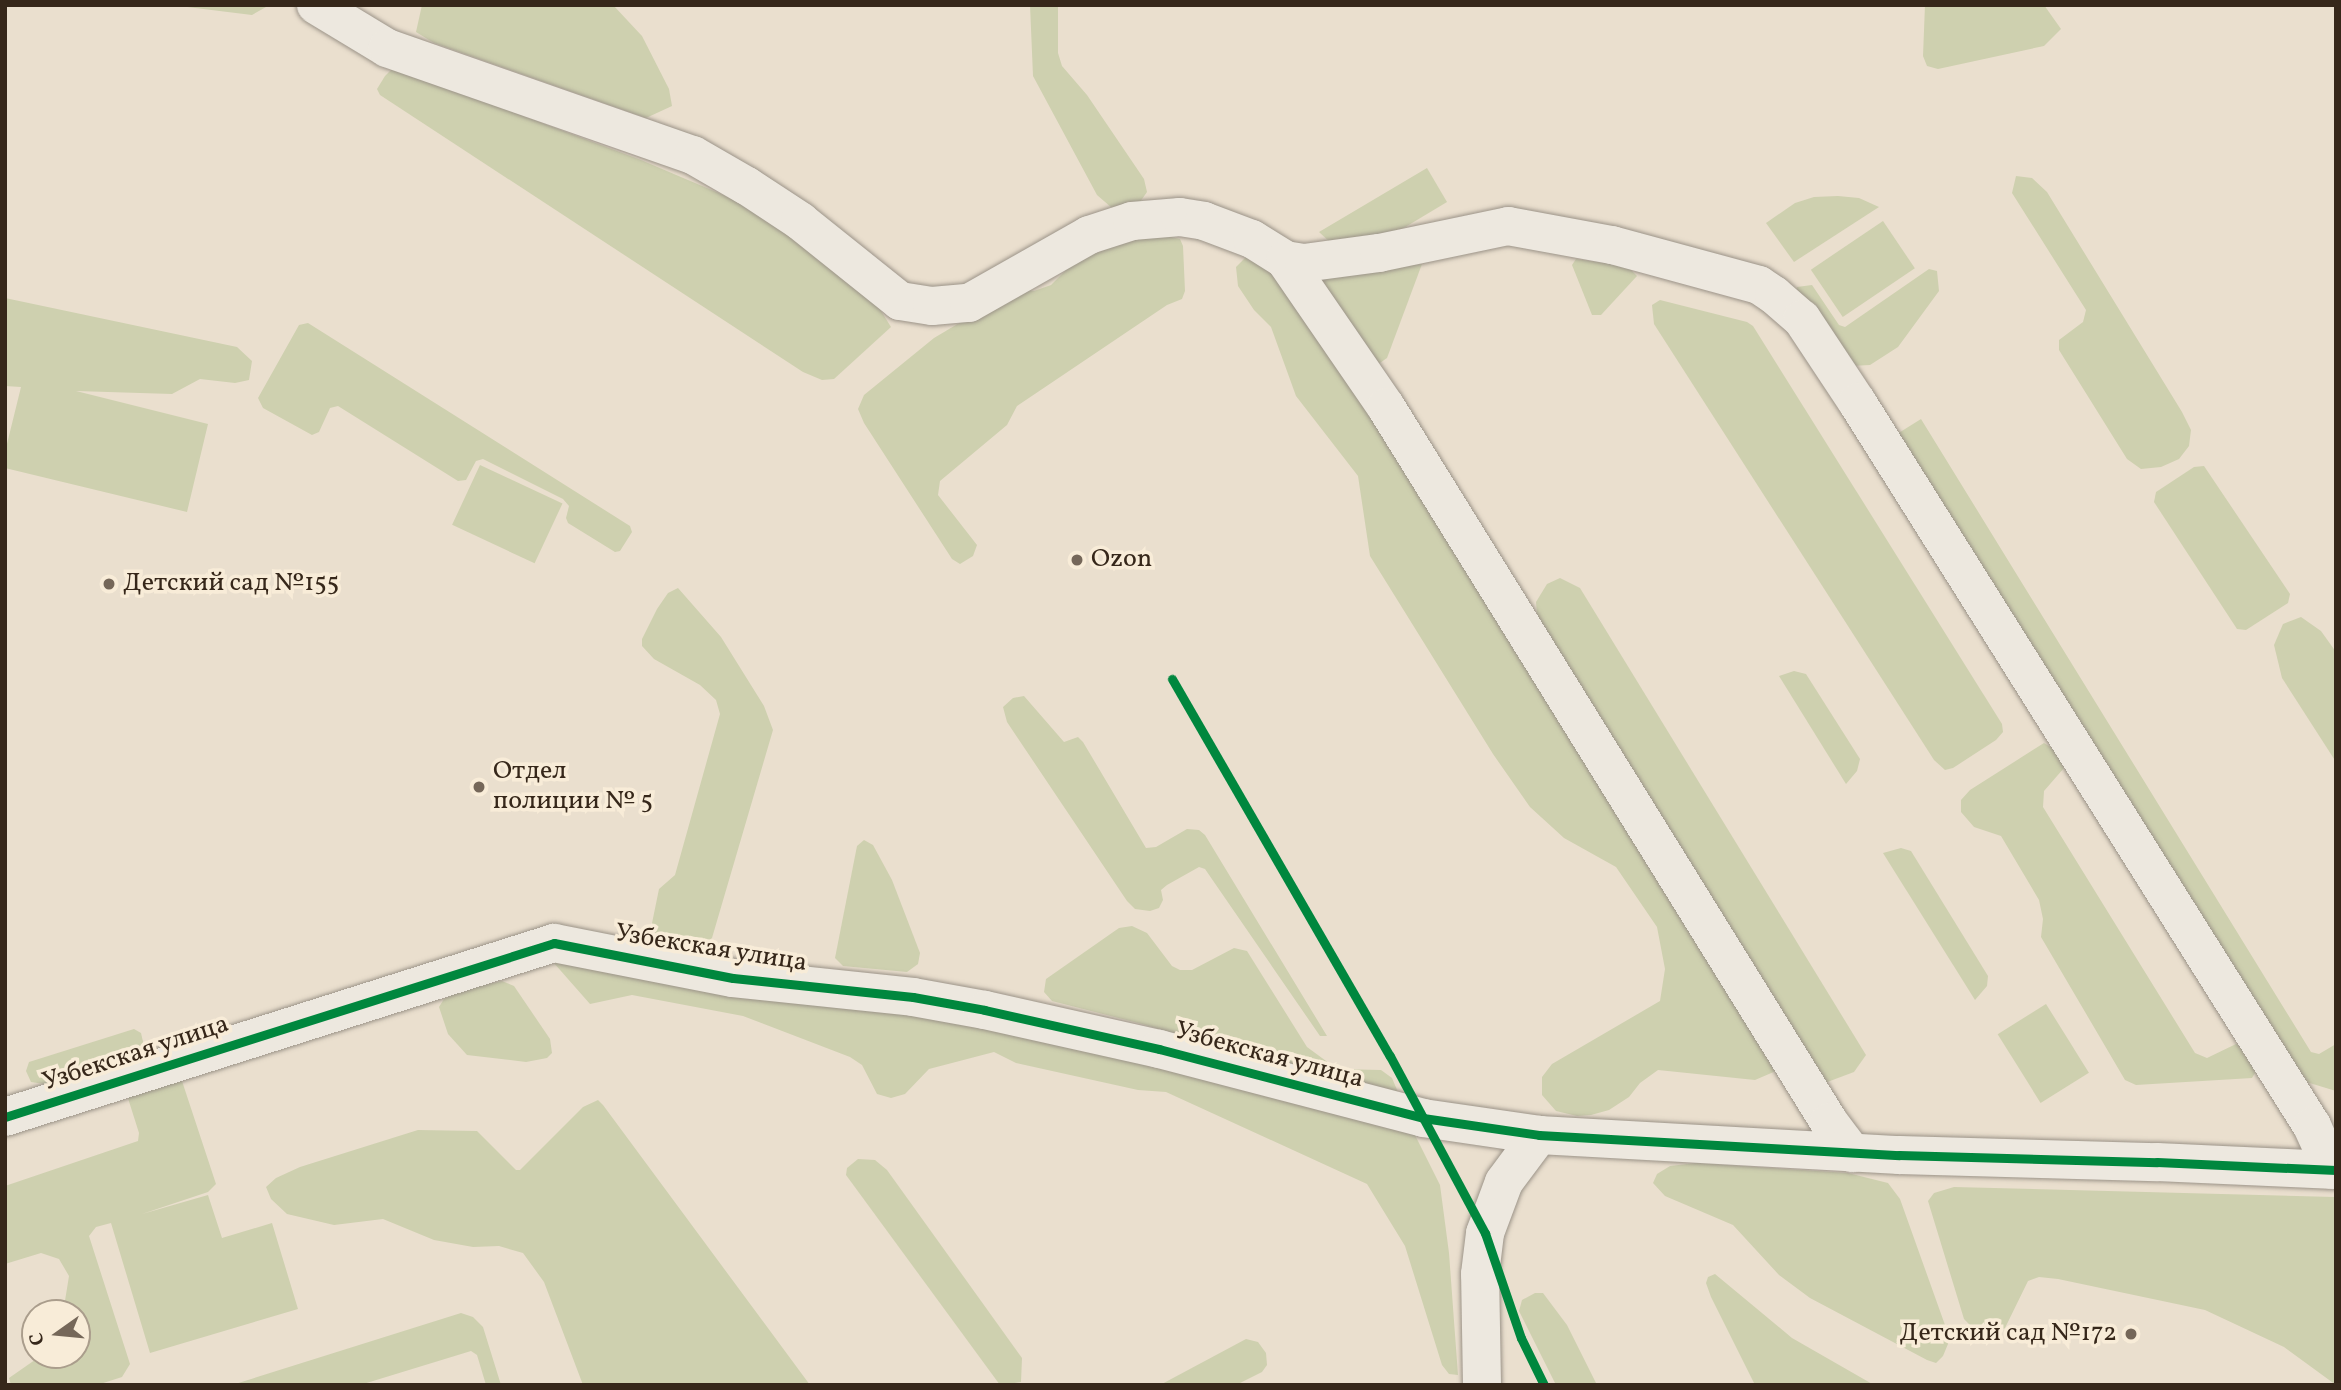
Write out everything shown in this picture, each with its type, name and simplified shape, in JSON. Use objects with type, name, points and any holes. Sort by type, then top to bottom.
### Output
[{"type":"street","points":[[316,5],[387,48],[693,155],[800,220],[900,301],[932,306],[969,303],[1089,235],[1132,221],[1192,218],[1252,239],[1285,260],[1387,407],[1829,1122],[1852,1153]]},
{"type":"street","points":[[1285,260],[1304,263],[1339,259],[1508,226],[1612,245],[1759,285],[1783,303],[1801,319],[1857,402],[2312,1126],[2334,1170]]},
{"type":"street","name":"Узбекская улица","points":[[5,1117],[554,943],[746,981],[913,997],[985,1010],[1159,1049],[1423,1118],[1539,1135],[1852,1153],[2334,1170]]},
{"type":"street","points":[[1482,1385],[1480,1274],[1485,1233],[1504,1182],[1539,1135]]},
{"type":"green space","points":[[171,5],[265,5],[266,7],[252,15]]},
{"type":"green space","points":[[422,5],[613,5],[642,36],[669,89],[672,106],[646,118],[434,43],[416,32]]},
{"type":"green space","points":[[1030,5],[1058,5],[1058,53],[1062,66],[1087,95],[1144,179],[1147,192],[1140,202],[1112,208],[1097,195],[1033,76]]},
{"type":"green space","points":[[1925,5],[2044,5],[2061,29],[2044,46],[1938,69],[1927,66],[1923,56]]},
{"type":"green space","points":[[398,69],[641,160],[735,200],[786,231],[878,306],[891,327],[834,379],[822,380],[803,372],[380,95],[377,89],[385,76],[391,70]]},
{"type":"green space","points":[[1427,168],[1447,202],[1377,244],[1332,244],[1319,232]]},
{"type":"green space","points":[[2016,176],[2032,178],[2047,192],[2182,412],[2191,430],[2189,446],[2179,459],[2161,467],[2141,469],[2127,459],[2059,350],[2059,340],[2083,322],[2086,310],[2012,193]]},
{"type":"green space","points":[[1814,197],[1859,198],[1879,207],[1794,262],[1766,223],[1795,203]]},
{"type":"green space","points":[[1883,221],[1915,268],[1843,317],[1811,270]]},
{"type":"green space","points":[[1152,233],[1180,239],[1183,246],[1185,291],[1182,299],[1167,305],[1017,406],[1007,425],[940,481],[938,495],[977,545],[973,556],[960,564],[952,559],[864,423],[858,409],[864,395],[934,338],[1018,288],[1034,291],[1051,285],[1076,260]]},
{"type":"green space","points":[[1246,257],[1279,262],[1783,1068],[1755,1080],[1658,1070],[1640,1083],[1629,1097],[1609,1110],[1591,1115],[1577,1116],[1556,1111],[1542,1095],[1542,1077],[1552,1064],[1660,1001],[1665,969],[1657,927],[1616,867],[1564,838],[1530,807],[1493,754],[1370,556],[1358,476],[1296,396],[1271,327],[1254,310],[1238,286],[1236,267]]},
{"type":"green space","points":[[1576,259],[1627,266],[1637,276],[1601,315],[1592,315],[1572,265]]},
{"type":"green space","points":[[1422,264],[1387,358],[1377,365],[1321,283],[1321,274]]},
{"type":"green space","points":[[1929,269],[1937,271],[1939,291],[1898,347],[1870,365],[1851,366],[1795,295],[1797,287],[1812,285],[1839,325],[1845,327]]},
{"type":"green space","points":[[5,298],[237,347],[252,361],[249,380],[235,383],[200,379],[172,394],[76,391],[208,424],[187,512],[5,468],[5,452],[21,387],[5,386]]},
{"type":"green space","points":[[1660,300],[1747,322],[1753,326],[2002,724],[2003,732],[1996,740],[1953,768],[1945,770],[1934,760],[1654,324],[1652,305]]},
{"type":"green space","points":[[308,323],[630,526],[632,532],[620,551],[615,552],[568,523],[566,518],[569,506],[563,499],[483,459],[476,461],[466,480],[458,481],[338,406],[330,408],[319,432],[312,435],[263,408],[258,398],[299,325]]},
{"type":"green space","points":[[1921,419],[2311,1052],[2319,1054],[2336,1044],[2336,1091],[2303,1081],[1897,434]]},
{"type":"green space","points":[[480,465],[562,503],[535,563],[452,525]]},
{"type":"green space","points":[[2204,466],[2290,594],[2288,603],[2246,630],[2237,629],[2154,502],[2156,492],[2194,467]]},
{"type":"green space","points":[[1560,578],[1580,588],[1866,1055],[1854,1072],[1822,1084],[1538,626],[1536,602],[1547,584]]},
{"type":"green space","points":[[678,588],[721,637],[764,706],[773,730],[712,938],[704,944],[658,937],[651,928],[659,889],[675,875],[720,714],[716,700],[700,685],[654,659],[642,646],[642,639],[657,609],[668,593]]},
{"type":"green space","points":[[2301,617],[2321,631],[2336,652],[2336,762],[2282,678],[2274,645],[2283,624]]},
{"type":"green space","points":[[1794,671],[1806,674],[1860,759],[1857,771],[1846,784],[1779,676]]},
{"type":"green space","points":[[1024,696],[1064,742],[1078,737],[1083,742],[1146,848],[1156,847],[1187,829],[1199,830],[1205,835],[1327,1036],[1320,1036],[1205,869],[1199,867],[1161,890],[1163,900],[1159,908],[1150,911],[1135,909],[1127,901],[1007,722],[1003,707],[1013,698]]},
{"type":"green space","points":[[2044,743],[2060,753],[2064,768],[2044,791],[2043,807],[2195,1053],[2207,1058],[2236,1044],[2247,1045],[2258,1068],[2252,1078],[2136,1085],[2125,1080],[2041,937],[2043,919],[2039,900],[2001,836],[1974,827],[1961,812],[1961,800],[1970,790]]},
{"type":"green space","points":[[864,840],[873,845],[892,880],[920,953],[918,964],[907,972],[843,966],[835,958],[857,846]]},
{"type":"green space","points":[[1901,848],[1911,851],[1988,976],[1987,986],[1975,1000],[1883,853]]},
{"type":"green space","points":[[1132,926],[1147,933],[1172,966],[1180,970],[1192,970],[1234,948],[1247,951],[1307,1047],[1337,1069],[1381,1070],[1392,1078],[1400,1097],[1391,1099],[1142,1024],[1052,1001],[1044,992],[1046,979],[1119,928]]},
{"type":"green space","points":[[553,962],[950,1014],[1414,1133],[1440,1185],[1449,1253],[1458,1375],[1449,1374],[1442,1365],[1405,1246],[1367,1184],[1166,1092],[1138,1090],[1016,1063],[994,1052],[929,1069],[905,1094],[891,1098],[877,1094],[862,1065],[850,1057],[743,1016],[632,995],[590,1004]]},
{"type":"green space","points":[[502,981],[514,986],[550,1039],[552,1053],[547,1058],[526,1062],[467,1055],[448,1034],[439,1007],[444,999],[464,989]]},
{"type":"green space","points":[[2046,1004],[2089,1073],[2041,1103],[1998,1034]]},
{"type":"green space","points":[[134,1029],[141,1033],[144,1046],[140,1054],[51,1085],[31,1082],[26,1071],[29,1062]]},
{"type":"green space","points":[[181,1078],[216,1184],[208,1192],[142,1214],[208,1195],[222,1238],[272,1223],[298,1309],[150,1353],[111,1223],[96,1227],[89,1236],[130,1364],[122,1377],[97,1385],[11,1385],[9,1378],[22,1369],[91,1369],[91,1299],[65,1299],[69,1276],[59,1259],[41,1253],[5,1264],[5,1186],[138,1141],[139,1133],[126,1092]]},
{"type":"green space","points":[[598,1100],[810,1385],[583,1385],[544,1282],[523,1253],[499,1246],[473,1247],[434,1240],[383,1219],[334,1225],[287,1214],[271,1199],[266,1187],[276,1178],[300,1167],[418,1130],[477,1131],[516,1170],[520,1170],[583,1107]]},
{"type":"green space","points":[[858,1159],[875,1160],[887,1170],[1022,1358],[1021,1382],[1000,1385],[846,1175],[847,1168]]},
{"type":"green space","points":[[1696,1163],[1848,1173],[1888,1183],[1900,1199],[1945,1325],[1948,1344],[1943,1356],[1936,1363],[1927,1360],[1810,1298],[1779,1275],[1733,1225],[1665,1196],[1653,1183],[1657,1174],[1670,1166]]},
{"type":"green space","points":[[1954,1187],[2336,1197],[2336,1385],[2284,1347],[2205,1310],[2058,1279],[2039,1277],[2028,1281],[2005,1328],[1994,1333],[1977,1332],[1964,1319],[1928,1201],[1934,1193]]},
{"type":"green space","points":[[1715,1274],[1792,1338],[1874,1385],[1755,1385],[1711,1297],[1706,1283],[1708,1277]]},
{"type":"green space","points":[[1535,1293],[1543,1293],[1567,1325],[1597,1385],[1556,1385],[1519,1311],[1522,1300]]},
{"type":"green space","points":[[461,1313],[473,1317],[483,1327],[501,1385],[486,1385],[477,1355],[471,1351],[360,1385],[232,1385]]},
{"type":"green space","points":[[1246,1339],[1258,1342],[1266,1353],[1267,1365],[1262,1372],[1236,1385],[1160,1385]]},
{"type":"cycle path","points":[[1172,679],[1390,1056],[1485,1233],[1521,1338],[1544,1385]]},
{"type":"cycle path","points":[[5,1117],[554,943],[733,978],[913,997],[985,1010],[1159,1049],[1423,1118],[1539,1135],[1899,1155],[2336,1170]]},
{"type":"place","name":"Ozon","points":[[1077,560]]},
{"type":"place","name":"Детский сад №155","points":[[109,584]]},
{"type":"place","name":"Отдел полиции № 5","points":[[479,787]]},
{"type":"place","name":"Детский сад №172","points":[[2131,1334]]}]
